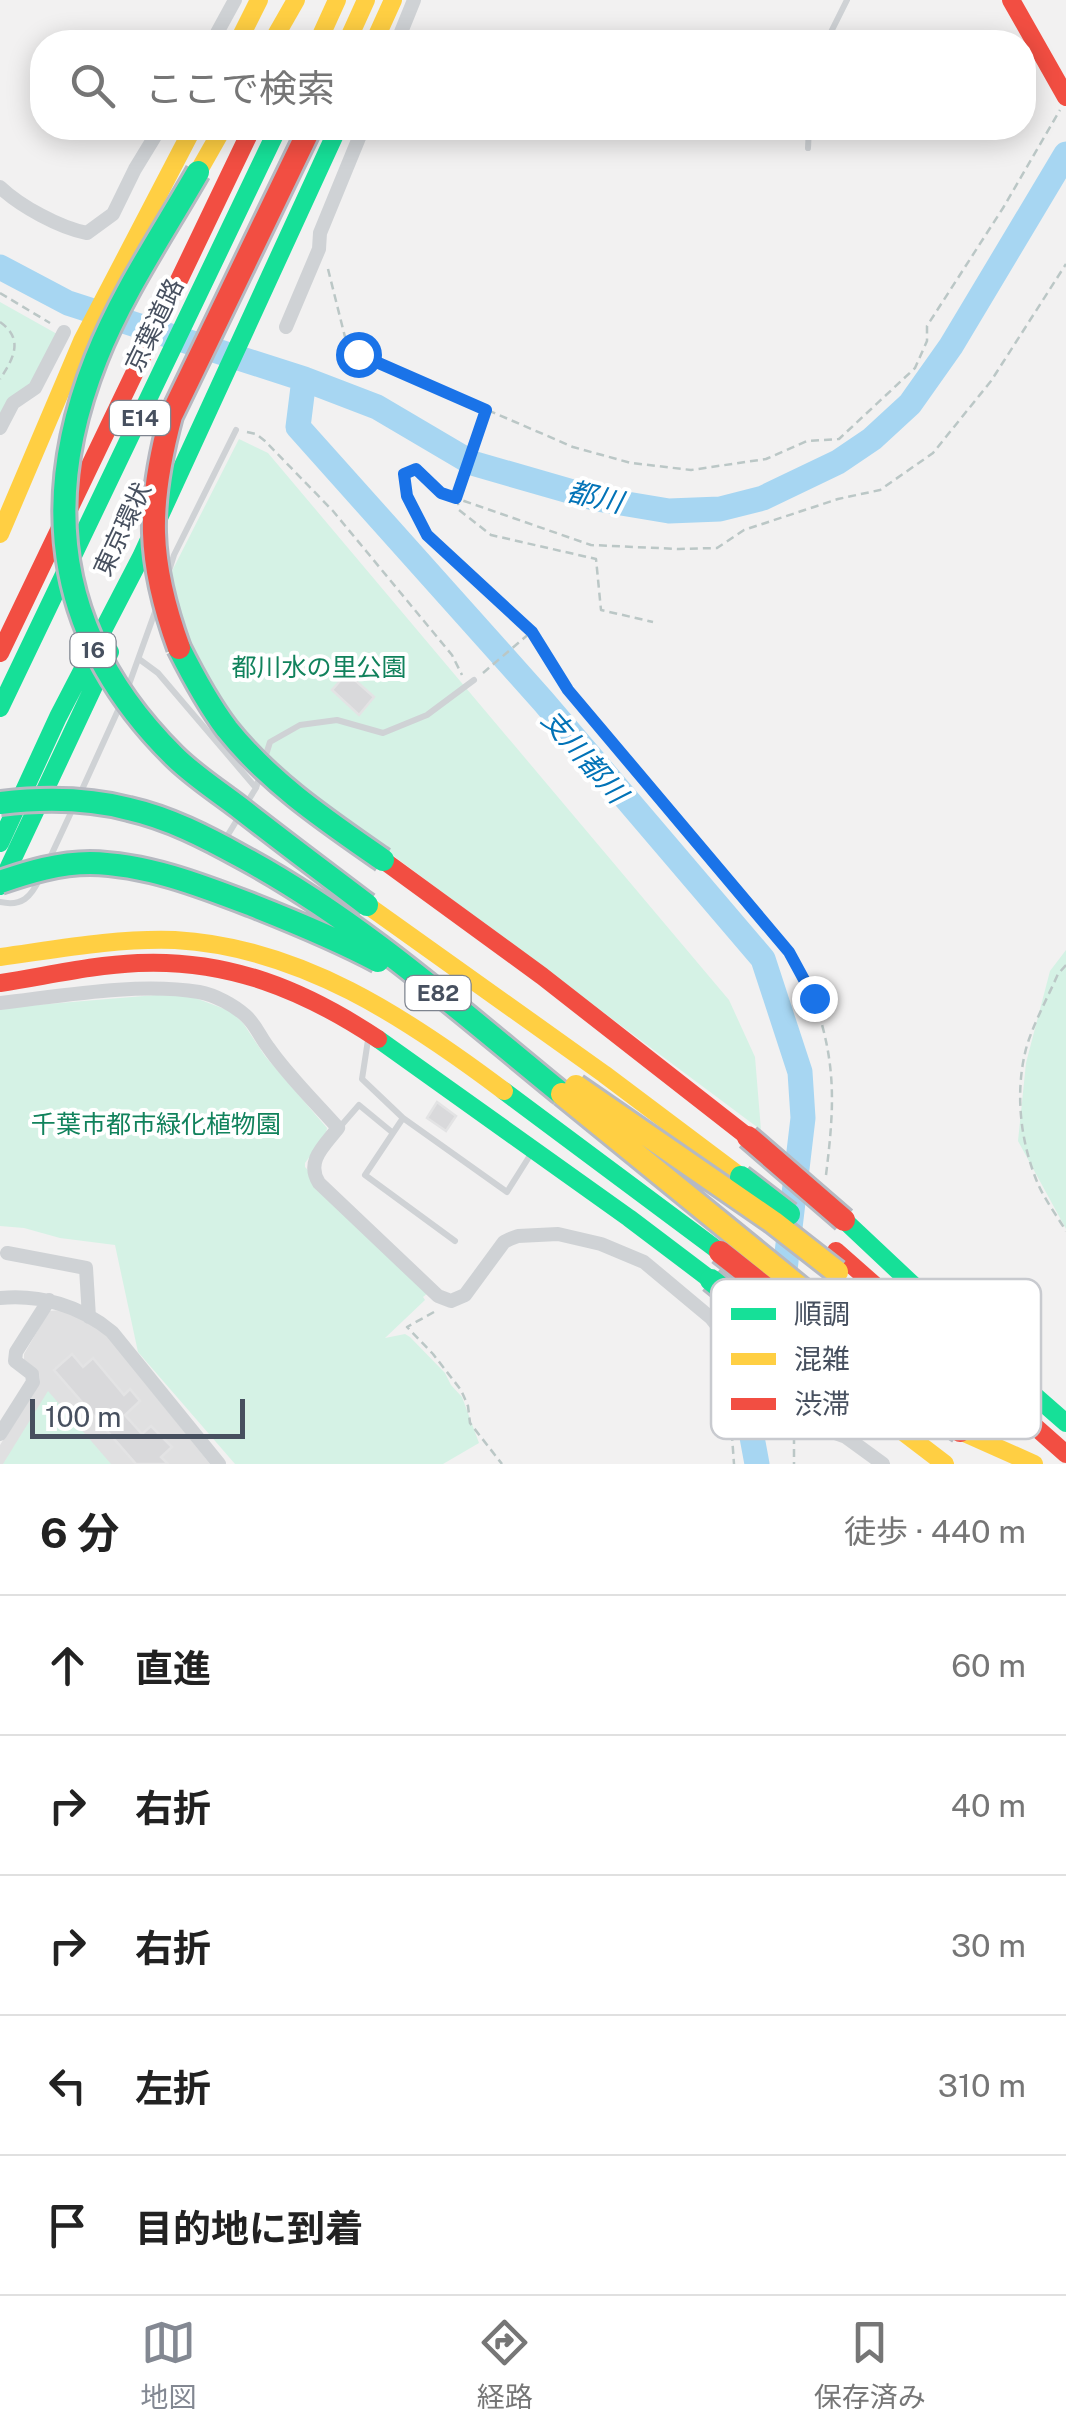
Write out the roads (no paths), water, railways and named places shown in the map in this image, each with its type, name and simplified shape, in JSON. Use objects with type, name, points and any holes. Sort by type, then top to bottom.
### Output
[{"type":"main road","points":[[244,30],[259,0]]},
{"type":"main road","points":[[279,30],[296,0]]},
{"type":"main road","points":[[298,30],[312,0]]},
{"type":"main road","points":[[324,30],[338,0]]},
{"type":"main road","points":[[352,30],[366,0]]},
{"type":"main road","points":[[379,30],[393,0]]},
{"type":"main road","points":[[1011,0],[1028,30]]},
{"type":"main road","points":[[1036,45],[1066,98]]},
{"type":"main road","points":[[0,534],[58,392],[73,336],[124,258],[187,140]]},
{"type":"main road","name":"E82","points":[[216,140],[112,323],[87,382],[72,433],[64,474],[62,527],[76,600],[96,651],[120,693],[154,736],[198,776],[366,905],[741,1176],[856,1279]]},
{"type":"main road","name":"京葉道路","points":[[0,652],[246,140]]},
{"type":"main road","name":"京葉道路","points":[[0,708],[272,140]]},
{"type":"main road","points":[[304,140],[170,416],[159,456],[152,507],[154,558],[173,636],[196,686],[252,757],[280,783],[542,976],[748,1137],[907,1279]]},
{"type":"main road","name":"東京環状","points":[[0,843],[58,718],[141,557],[332,140]]},
{"type":"main road","points":[[0,498],[58,392]]},
{"type":"main road","points":[[0,884],[119,631],[136,589],[141,557]]},
{"type":"main road","name":"E82","points":[[0,803],[60,800],[147,814],[204,837],[311,898],[390,954],[790,1279]]},
{"type":"main road","name":"E82","points":[[0,884],[62,865],[88,863],[143,870],[203,886],[300,924],[364,953],[474,1017],[836,1261]]},
{"type":"main road","points":[[0,957],[118,942],[195,942],[256,953],[313,972],[366,998],[476,1070],[754,1279]]},
{"type":"main road","points":[[0,983],[123,965],[176,964],[278,984],[369,1034],[711,1279]]},
{"type":"main road","points":[[1041,1401],[1066,1423]]},
{"type":"main road","name":"E82","points":[[1041,1433],[1066,1454]]},
{"type":"main road","points":[[912,1439],[944,1464]]},
{"type":"main road","name":"E82","points":[[978,1439],[1034,1464]]},
{"type":"street","points":[[219,30],[235,0]]},
{"type":"street","points":[[402,30],[414,0]]},
{"type":"street","points":[[0,187],[60,224],[87,233],[113,214],[153,140]]},
{"type":"street","points":[[286,328],[359,140]]},
{"type":"street","points":[[0,428],[14,404],[36,388],[73,336]]},
{"type":"street","points":[[0,1003],[150,990],[211,996],[246,1016],[338,1128],[314,1161],[314,1175],[319,1183],[444,1300],[458,1300],[510,1238],[558,1234],[612,1248],[644,1262],[711,1318]]},
{"type":"street","points":[[7,1252],[86,1268],[88,1316]]},
{"type":"street","points":[[0,1298],[32,1296],[49,1300],[100,1322],[219,1464]]},
{"type":"street","points":[[0,1434],[33,1382],[32,1374],[15,1361],[16,1352],[49,1300]]},
{"type":"street","points":[[847,1439],[883,1464]]},
{"type":"lane","points":[[832,30],[846,0]]},
{"type":"lane","points":[[808,140],[808,148]]},
{"type":"lane","points":[[0,902],[21,903],[33,894],[116,717],[174,556],[236,430]]},
{"type":"lane","points":[[139,660],[158,673],[256,788]]},
{"type":"lane","points":[[215,856],[256,788],[270,742],[300,725],[337,720],[382,733],[427,715],[471,682]]},
{"type":"lane","points":[[369,1034],[362,1079],[403,1118],[507,1192],[533,1151]]},
{"type":"lane","points":[[338,1128],[359,1106],[394,1133]]},
{"type":"lane","points":[[403,1118],[365,1175],[455,1241]]},
{"type":"waterway","name":"都川","points":[[0,267],[68,303],[304,379],[377,407],[472,463],[597,499],[669,511],[720,509],[763,498],[838,462],[872,439],[910,404],[951,346],[1066,154]]},
{"type":"waterway","name":"支川都川","points":[[304,379],[298,427],[543,701],[763,959],[800,1072],[803,1118],[784,1279]]},
{"type":"waterway","name":"支川都川","points":[[752,1439],[757,1464]]},
{"type":"park label","name":"都川水の里公園","points":[[319,667]]},
{"type":"park label","name":"千葉市都市緑化植物園","points":[[156,1124]]}]
